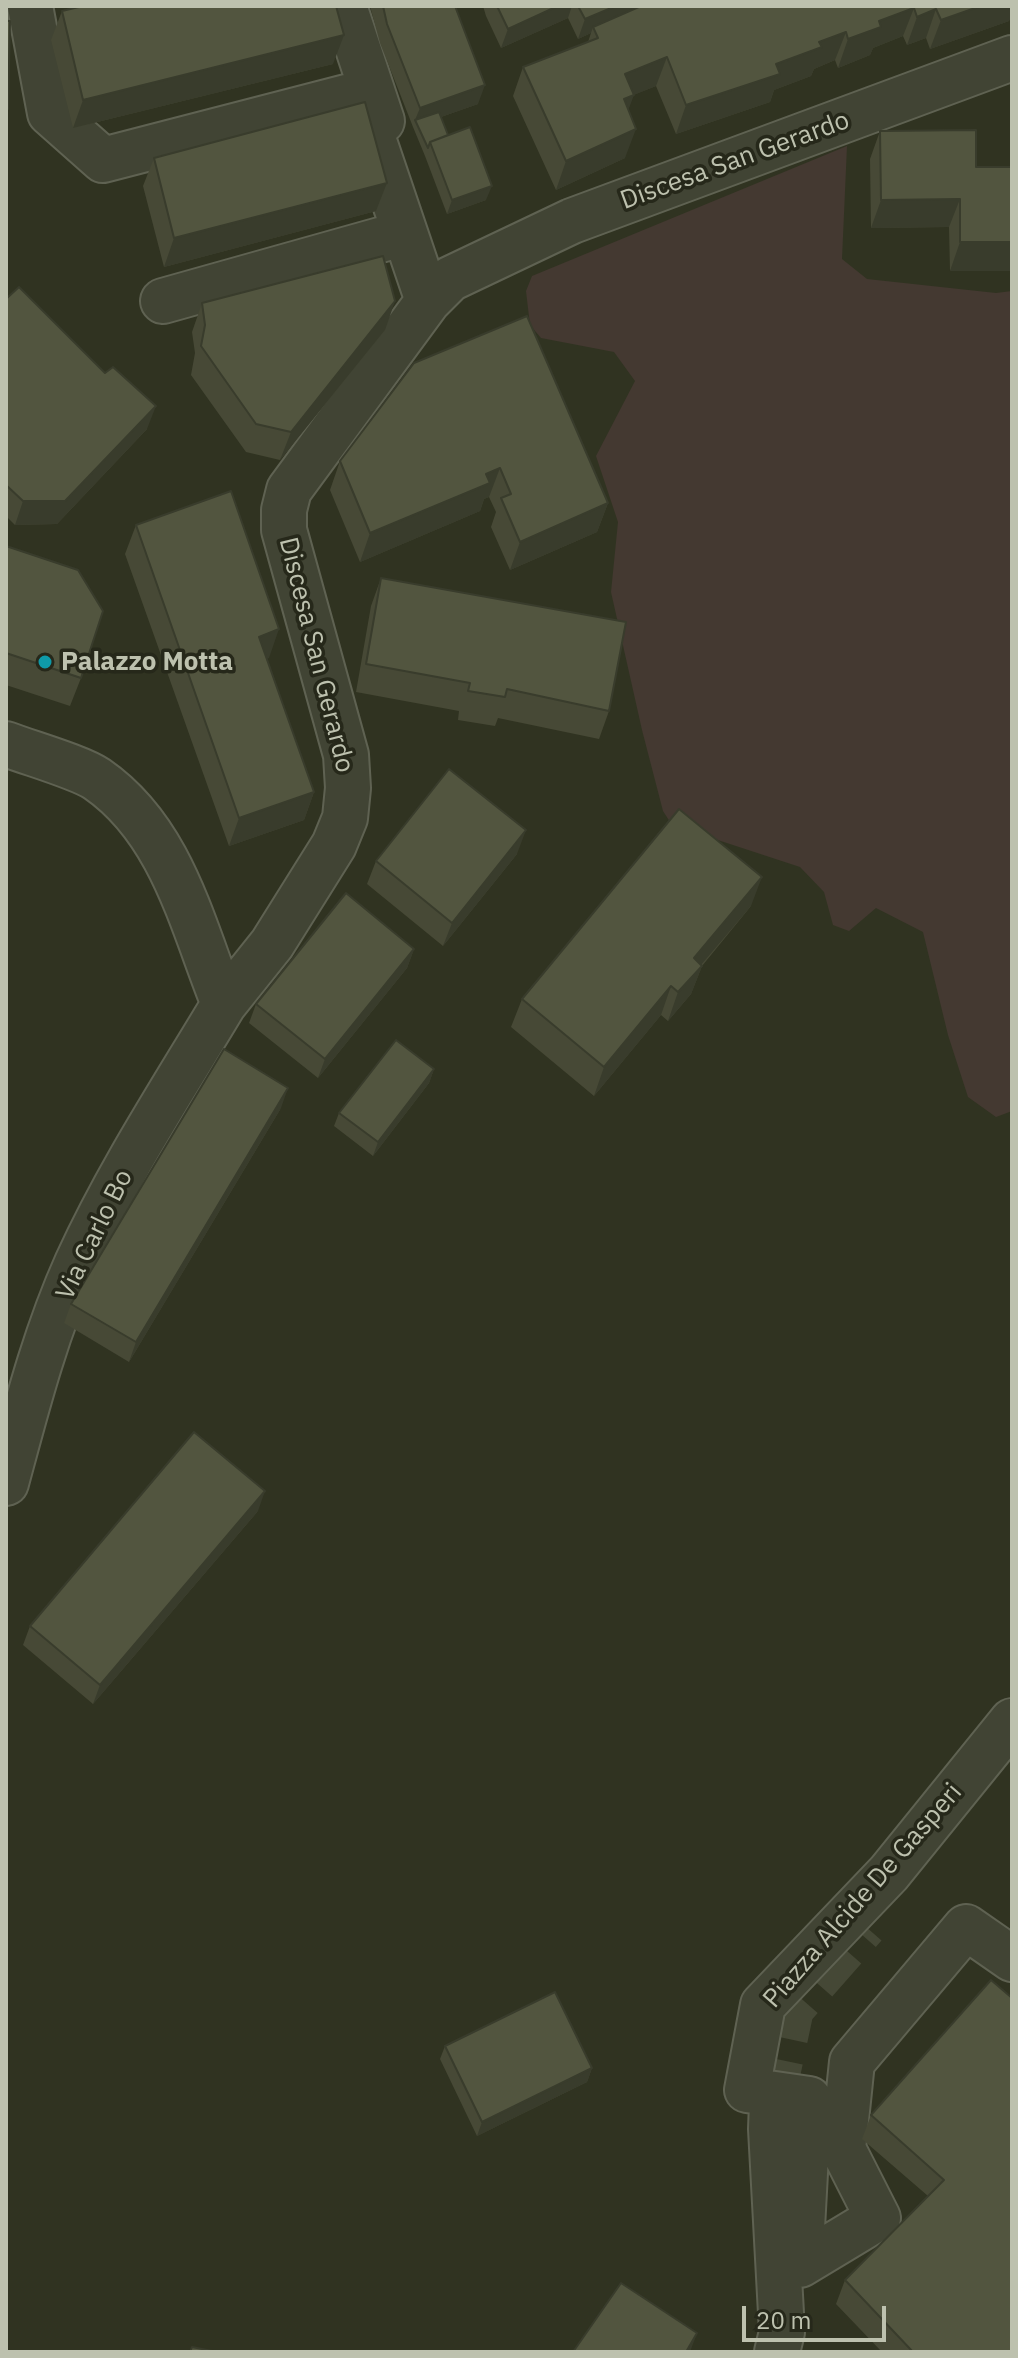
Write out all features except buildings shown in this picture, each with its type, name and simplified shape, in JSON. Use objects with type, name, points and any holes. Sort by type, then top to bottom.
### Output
[{"type":"street","points":[[30,6],[50,113],[103,160],[358,94],[405,233],[433,296]]},
{"type":"street","points":[[344,6],[433,296]]},
{"type":"street","name":"Discesa San Gerardo","points":[[224,1004],[272,944],[316,877],[345,818],[348,788],[346,755],[284,530],[284,510],[289,490],[433,296],[450,279],[572,221],[1012,58]]},
{"type":"street","points":[[163,301],[405,233]]},
{"type":"street","points":[[6,744],[96,778],[141,818],[172,870],[224,1004]]},
{"type":"street","name":"Via Carlo Bo","points":[[6,1483],[41,1354],[77,1263],[139,1146],[224,1004]]},
{"type":"street","name":"Piazza Alcide De Gasperi","points":[[1012,1721],[889,1873],[763,2005],[747,2090],[809,2099],[800,2265],[878,2218],[843,2149],[852,2062],[966,1927],[1012,1959]]},
{"type":"street","points":[[772,2103],[782,2332],[777,2352]]},
{"type":"shaded area","points":[[847,146],[842,259],[867,279],[996,293],[1012,291],[1012,1111],[996,1117],[968,1097],[948,1035],[923,932],[876,908],[849,931],[833,925],[824,892],[800,867],[672,825],[663,811],[611,592],[618,522],[596,456],[635,381],[614,352],[541,338],[530,325],[526,291],[532,276]]},
{"type":"tunnel","points":[[772,2103],[792,2009],[865,1926]]},
{"type":"place","name":"Palazzo Motta","points":[[45,662]]}]
